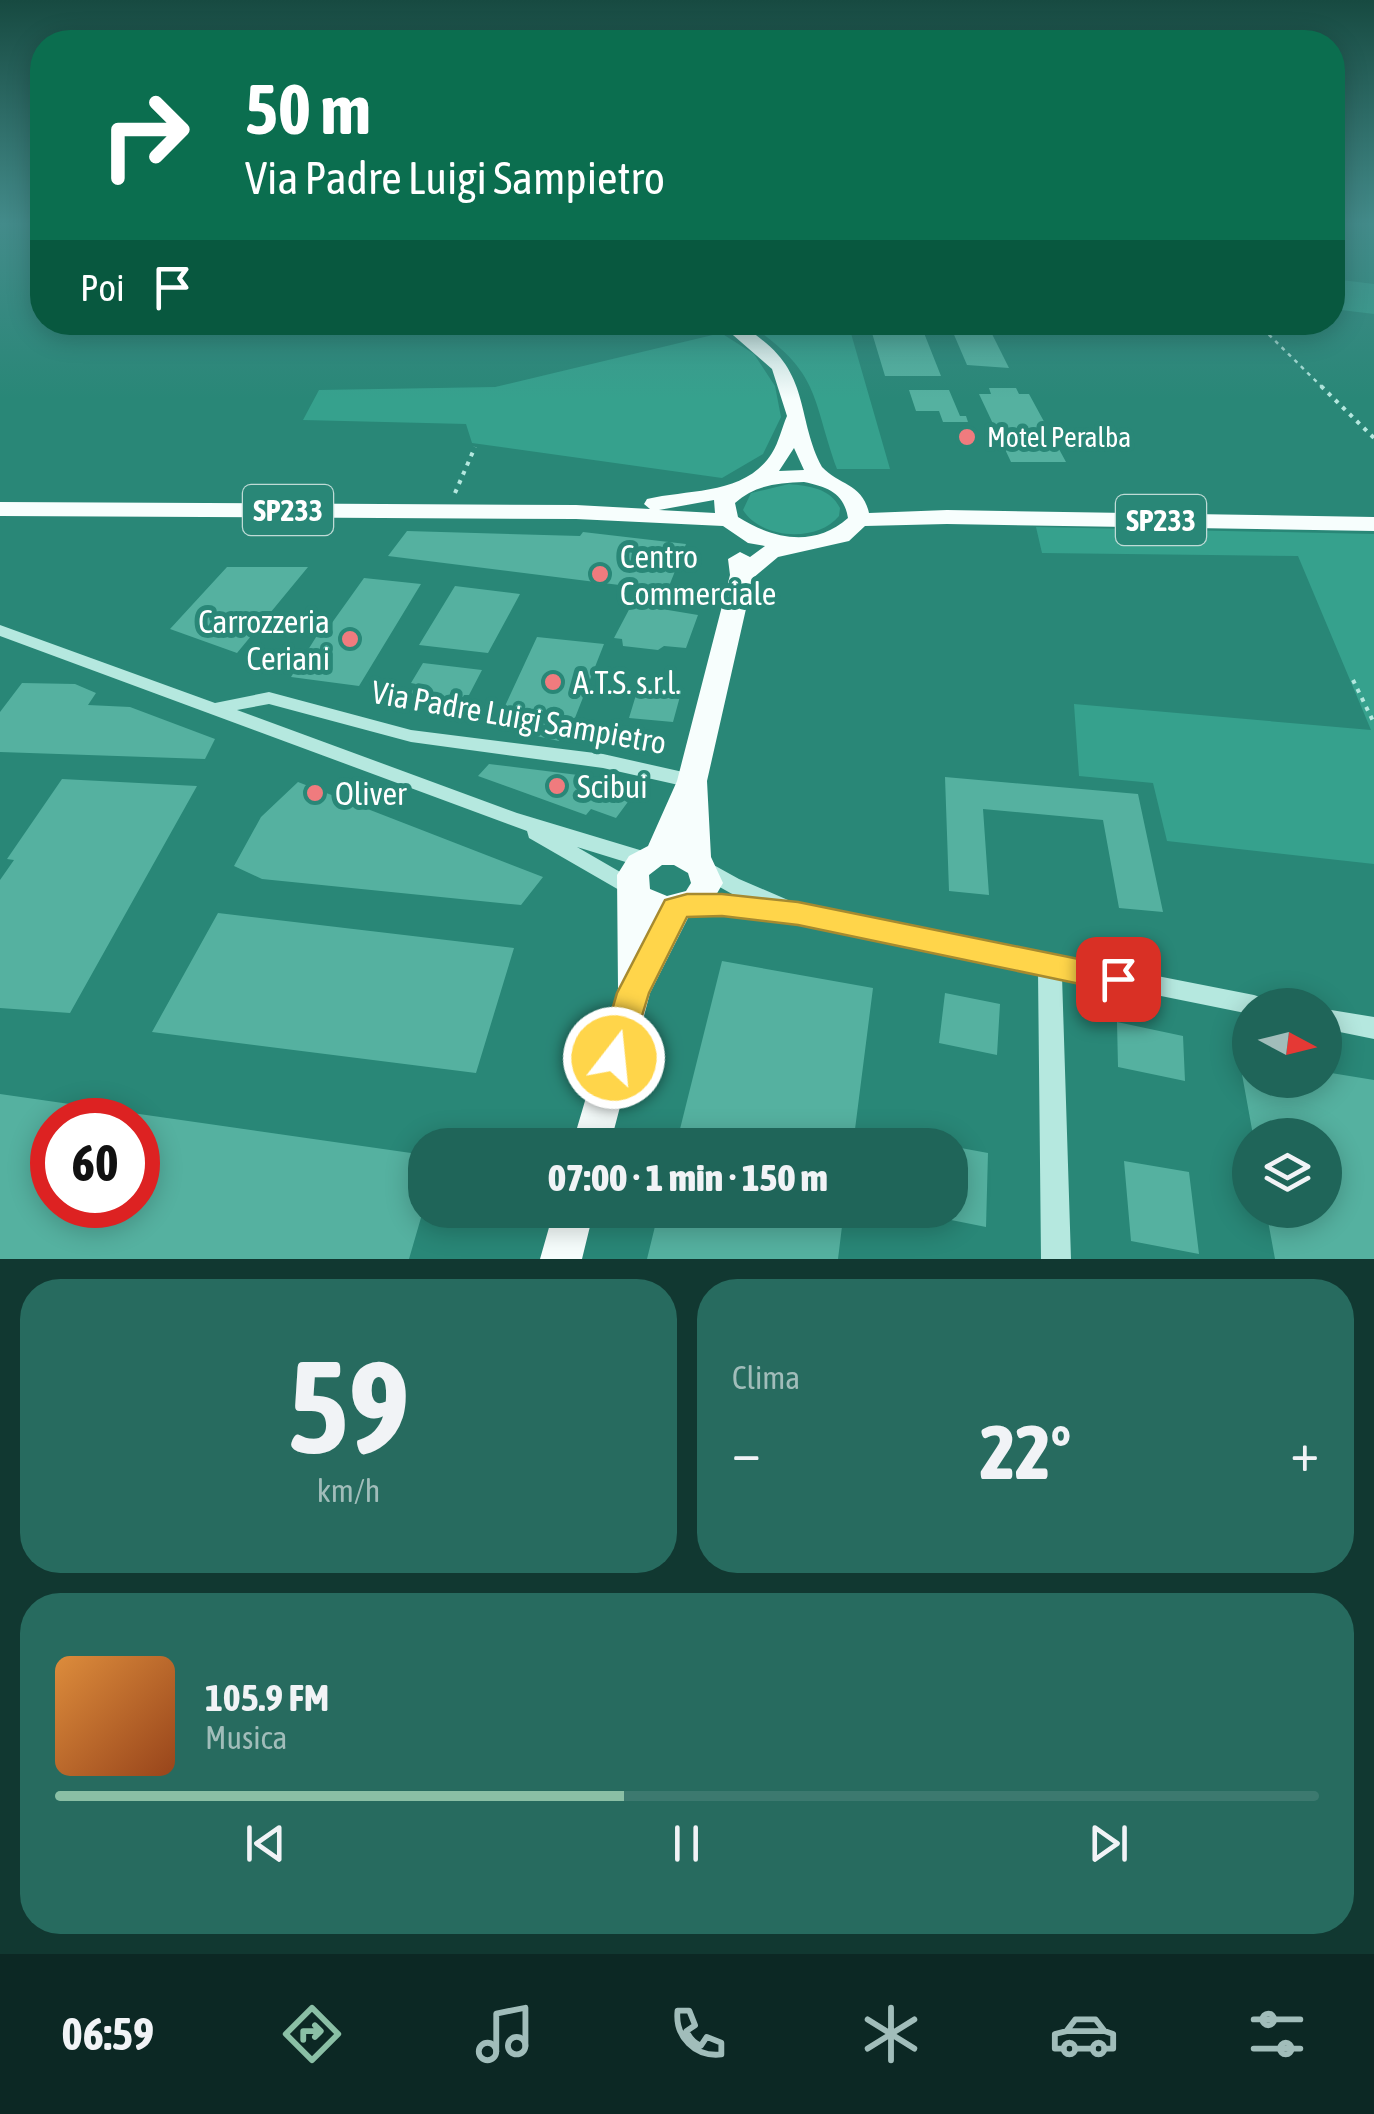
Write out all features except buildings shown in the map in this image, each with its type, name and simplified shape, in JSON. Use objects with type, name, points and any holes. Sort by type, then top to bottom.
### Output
[{"type":"main road","points":[[746,335],[762,346],[787,379],[810,469],[822,479]]},
{"type":"main road","points":[[763,477],[782,454],[796,417]]},
{"type":"main road","name":"SP233","points":[[576,512],[732,491],[763,477],[784,475],[822,479],[854,497],[947,517]]},
{"type":"main road","points":[[596,1128],[633,993],[646,868],[692,781],[742,575],[733,525],[724,502],[732,491]]},
{"type":"main road","points":[[854,497],[860,508],[858,520]]},
{"type":"main road","name":"SP233","points":[[0,508],[576,512],[733,525],[756,538],[796,545],[841,536],[858,520],[947,517],[1374,524]]},
{"type":"main road","points":[[742,575],[770,552],[796,545]]},
{"type":"main road","points":[[692,781],[699,864]]},
{"type":"main road","points":[[633,993],[681,907],[704,892],[706,874],[699,864],[679,854],[646,868]]},
{"type":"main road","points":[[646,868],[645,903],[681,907]]},
{"type":"main road","points":[[561,1259],[569,1228]]},
{"type":"street","points":[[0,630],[646,868]]},
{"type":"street","name":"Via Padre Luigi Sampietro","points":[[218,708],[269,698],[411,736],[603,761],[692,781]]},
{"type":"street","points":[[510,818],[646,868]]},
{"type":"street","points":[[699,864],[731,885],[798,914]]},
{"type":"street","points":[[681,907],[722,905],[798,914],[1232,1001]]},
{"type":"street","points":[[1050,966],[1056,1259]]},
{"type":"street","points":[[1342,1021],[1374,1028]]},
{"type":"path","points":[[1269,335],[1374,438]]},
{"type":"path","points":[[447,512],[475,447]]},
{"type":"path","points":[[1353,680],[1374,723]]},
{"type":"green space","points":[[1345,282],[1374,284],[1374,314],[1345,310]]},
{"type":"green space","points":[[724,335],[754,354],[775,386],[781,417],[763,454],[722,478],[472,443],[466,424],[303,420],[319,390],[495,387]]},
{"type":"green space","points":[[764,335],[851,335],[890,469],[837,469],[810,386],[789,356]]},
{"type":"green space","points":[[789,484],[825,492],[836,501],[839,516],[817,531],[789,534],[762,527],[743,510],[751,493]]},
{"type":"green space","points":[[1036,527],[1374,534],[1374,864],[1167,841],[1153,783],[1079,776],[1074,704],[1371,730],[1298,556],[1042,553]]},
{"type":"place","name":"Motel Peralba","points":[[967,437]]},
{"type":"place","name":"Centro Commerciale","points":[[600,574]]},
{"type":"place","name":"Carrozzeria Ceriani","points":[[350,639]]},
{"type":"place","name":"A.T.S. s.r.l.","points":[[553,682]]},
{"type":"place","name":"Scibui","points":[[557,786]]},
{"type":"place","name":"Oliver","points":[[315,793]]},
{"type":"route","points":[[614,1058],[633,993],[676,908],[687,905],[798,914],[1118,979]]}]
